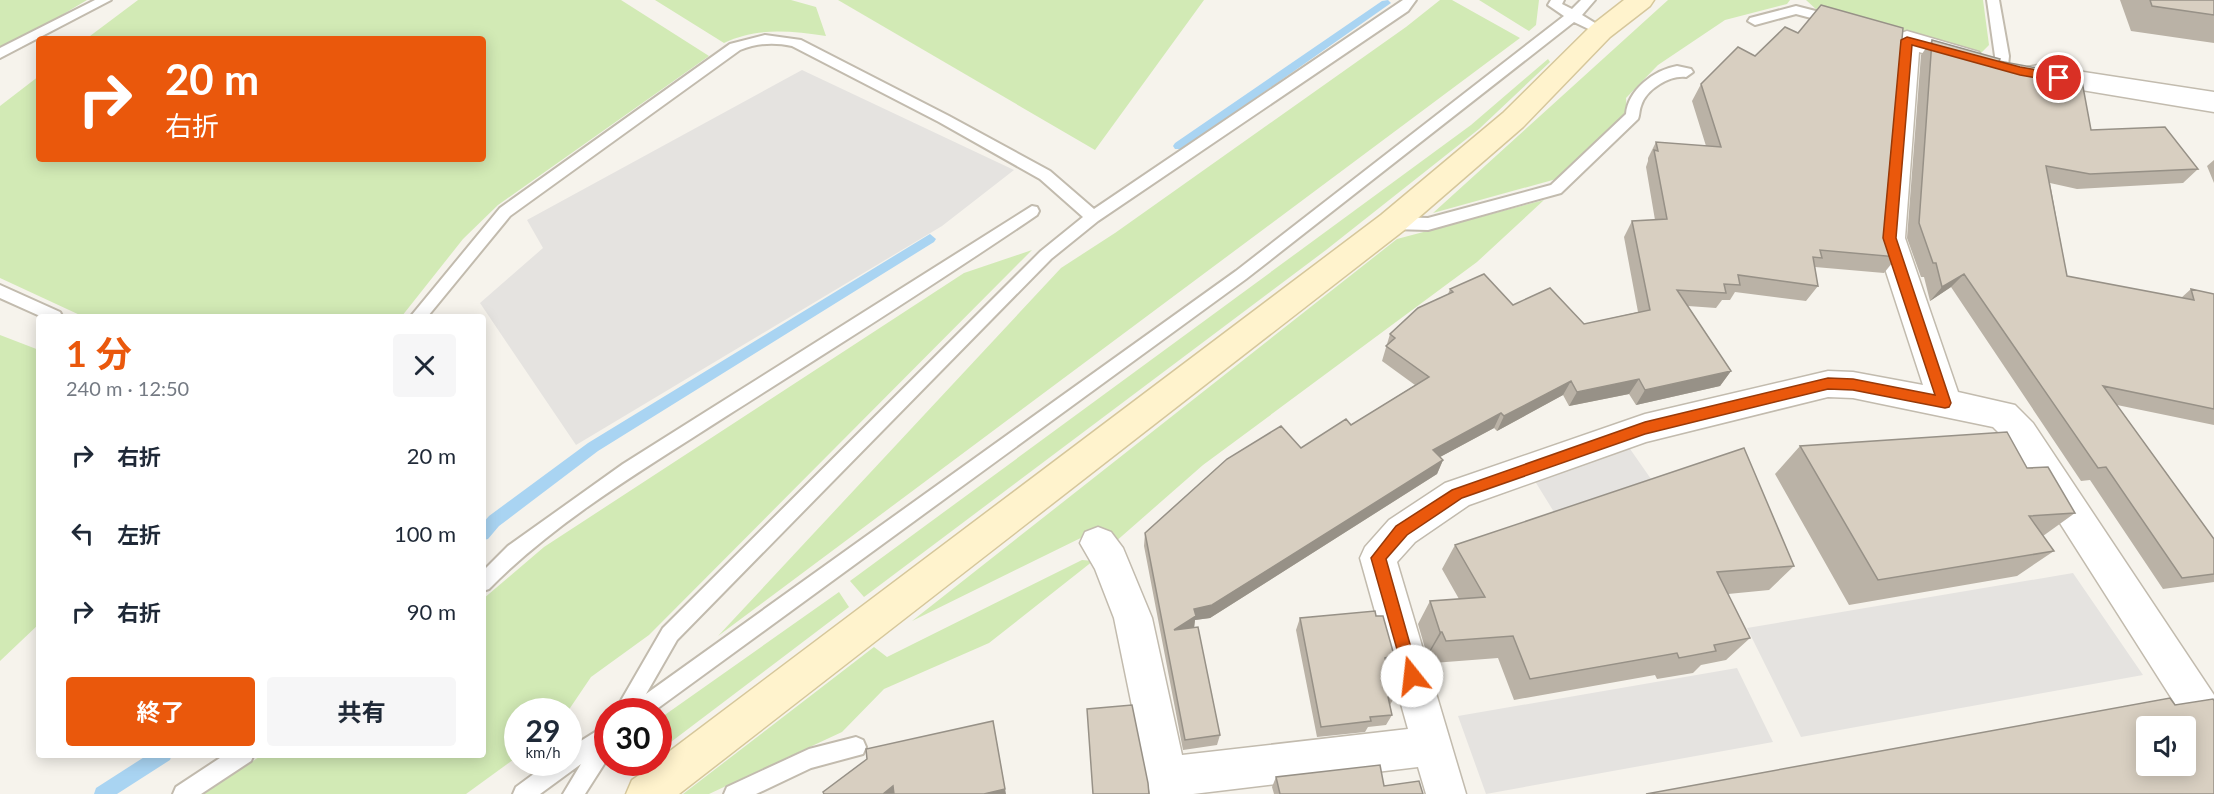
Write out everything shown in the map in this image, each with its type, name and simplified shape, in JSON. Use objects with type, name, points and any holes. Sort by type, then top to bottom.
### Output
[{"type":"street","points":[[646,794],[1392,223],[1513,120],[1587,23],[1641,0]]},
{"type":"street","points":[[1945,403],[1890,238],[1901,39],[2001,66],[2098,85],[2214,102]]},
{"type":"street","points":[[1446,794],[1378,558],[1402,531],[1457,494],[1645,428],[1828,384],[1853,385],[2003,415],[2022,433],[2214,729]]},
{"type":"street","points":[[1098,543],[1110,560],[1133,618],[1169,786],[1432,746]]},
{"type":"lane","points":[[0,54],[105,0]]},
{"type":"lane","points":[[633,698],[670,634],[1046,255],[1093,217],[1394,14],[1410,0]]},
{"type":"lane","points":[[1558,0],[1554,5],[1587,23]]},
{"type":"lane","points":[[656,698],[1587,23],[1589,0]]},
{"type":"lane","points":[[1993,0],[2002,56],[2001,66]]},
{"type":"lane","points":[[1755,21],[1796,10],[1852,25]]},
{"type":"lane","points":[[421,314],[505,212],[735,47],[754,40],[784,40],[796,44],[944,119],[1045,176],[1093,217]]},
{"type":"lane","points":[[1392,223],[1428,224],[1556,189],[1634,116],[1634,103],[1663,73],[1679,70],[1686,72]]},
{"type":"lane","points":[[486,580],[514,552],[629,469],[952,265],[1032,211]]},
{"type":"lane","points":[[0,291],[50,314]]},
{"type":"lane","points":[[734,794],[809,759],[856,747]]},
{"type":"lane","points":[[183,794],[238,758]]},
{"type":"lane","points":[[573,794],[594,762]]},
{"type":"lane","points":[[523,794],[548,776]]},
{"type":"green space","points":[[0,0],[87,0],[0,52]]},
{"type":"green space","points":[[138,0],[621,0],[709,56],[498,205],[463,239],[404,314],[78,314],[0,278],[0,106],[36,78],[36,162],[486,162],[486,36],[90,36]]},
{"type":"green space","points":[[655,0],[791,0],[816,7],[826,36],[761,32],[724,43]]},
{"type":"green space","points":[[838,0],[1204,0],[1095,150]]},
{"type":"green space","points":[[1440,0],[1452,0],[1520,38],[718,636],[1061,268],[1115,233],[1406,27]]},
{"type":"green space","points":[[1479,0],[1539,0],[1536,25],[1529,31]]},
{"type":"green space","points":[[1668,0],[1790,0],[1787,4],[1725,20],[1658,65],[1626,98],[1627,113],[1560,178],[1433,213]]},
{"type":"green space","points":[[1806,0],[1983,0],[1989,45],[1980,54],[1818,11]]},
{"type":"green space","points":[[1548,59],[1550,62],[1479,129],[1326,250],[864,597],[850,581],[1471,125]]},
{"type":"green space","points":[[1544,200],[1477,262],[1203,465],[1114,543],[1097,530],[912,621],[1397,239]]},
{"type":"green space","points":[[1032,250],[649,635],[591,677],[577,698],[504,698],[504,766],[466,794],[203,794],[257,758],[486,758],[486,596],[544,547],[964,273]]},
{"type":"green space","points":[[0,335],[36,349],[36,627],[0,661]]},
{"type":"green space","points":[[1082,560],[1093,561],[989,643],[884,689],[842,732],[709,794],[683,794],[874,647],[887,657]]},
{"type":"green space","points":[[839,592],[849,607],[672,741],[672,710]]},
{"type":"shaded area","points":[[802,70],[1014,170],[942,226],[576,445],[480,303],[543,248],[527,220]]},
{"type":"shaded area","points":[[1628,446],[1651,479],[1554,512],[1533,478]]},
{"type":"shaded area","points":[[2073,573],[2143,675],[1801,737],[1747,628]]},
{"type":"shaded area","points":[[1737,668],[1773,742],[1486,794],[1458,716]]},
{"type":"building","points":[[2150,0],[2214,0],[2214,15],[2152,6]]},
{"type":"building","points":[[1821,5],[1903,28],[1885,222],[1897,257],[1820,250],[1822,258],[1813,257],[1818,286],[1738,275],[1740,285],[1724,284],[1726,293],[1677,290],[1731,371],[1645,390],[1639,379],[1577,392],[1571,381],[1504,416],[1501,413],[1433,450],[1443,460],[1212,605],[1194,609],[1196,616],[1174,630],[1198,627],[1220,735],[1185,740],[1145,533],[1227,459],[1281,426],[1301,448],[1346,419],[1351,425],[1429,377],[1386,346],[1395,338],[1390,334],[1418,308],[1453,292],[1450,289],[1484,274],[1513,305],[1550,288],[1584,324],[1650,310],[1632,221],[1667,219],[1654,150],[1658,151],[1656,142],[1721,147],[1701,84],[1738,47],[1755,56],[1785,27],[1798,33]]},
{"type":"building","points":[[1932,40],[2000,59],[1999,61],[2081,76],[2091,130],[2165,127],[2198,169],[2090,174],[2046,166],[2067,276],[2194,300],[2191,289],[2214,294],[2214,409],[2103,386],[2214,539],[2214,574],[2182,578],[2106,467],[2098,468],[1964,274],[1942,287],[1936,263],[1933,263],[1919,223]]},
{"type":"building","points":[[2007,432],[2027,468],[2048,467],[2075,513],[2029,516],[2054,551],[1878,580],[1800,446]]},
{"type":"building","points":[[1744,448],[1794,566],[1717,572],[1750,638],[1714,645],[1716,651],[1679,658],[1677,653],[1530,679],[1513,636],[1446,641],[1440,632],[1430,601],[1485,597],[1455,545]]},
{"type":"building","points":[[1375,611],[1376,616],[1383,616],[1394,655],[1385,658],[1395,696],[1388,697],[1392,715],[1370,717],[1371,721],[1321,727],[1300,618]]},
{"type":"building","points":[[2170,698],[2175,705],[2213,699],[2214,701],[2214,794],[1646,794]]},
{"type":"building","points":[[1132,705],[1149,794],[1093,794],[1087,709]]},
{"type":"building","points":[[993,721],[1005,789],[984,794],[894,794],[893,786],[883,794],[824,794],[823,792],[867,759],[866,749]]},
{"type":"building","points":[[1380,765],[1384,786],[1419,781],[1423,794],[1280,794],[1276,777]]},
{"type":"waterway","points":[[1179,146],[1386,3]]},
{"type":"waterway","points":[[486,530],[494,521],[593,447],[930,239]]},
{"type":"waterway","points":[[102,794],[158,758]]},
{"type":"route","points":[[1412,676],[1378,558],[1402,531],[1457,494],[1645,428],[1828,384],[1853,385],[1945,403],[1890,238],[1907,40],[2020,71],[2059,78]]}]
